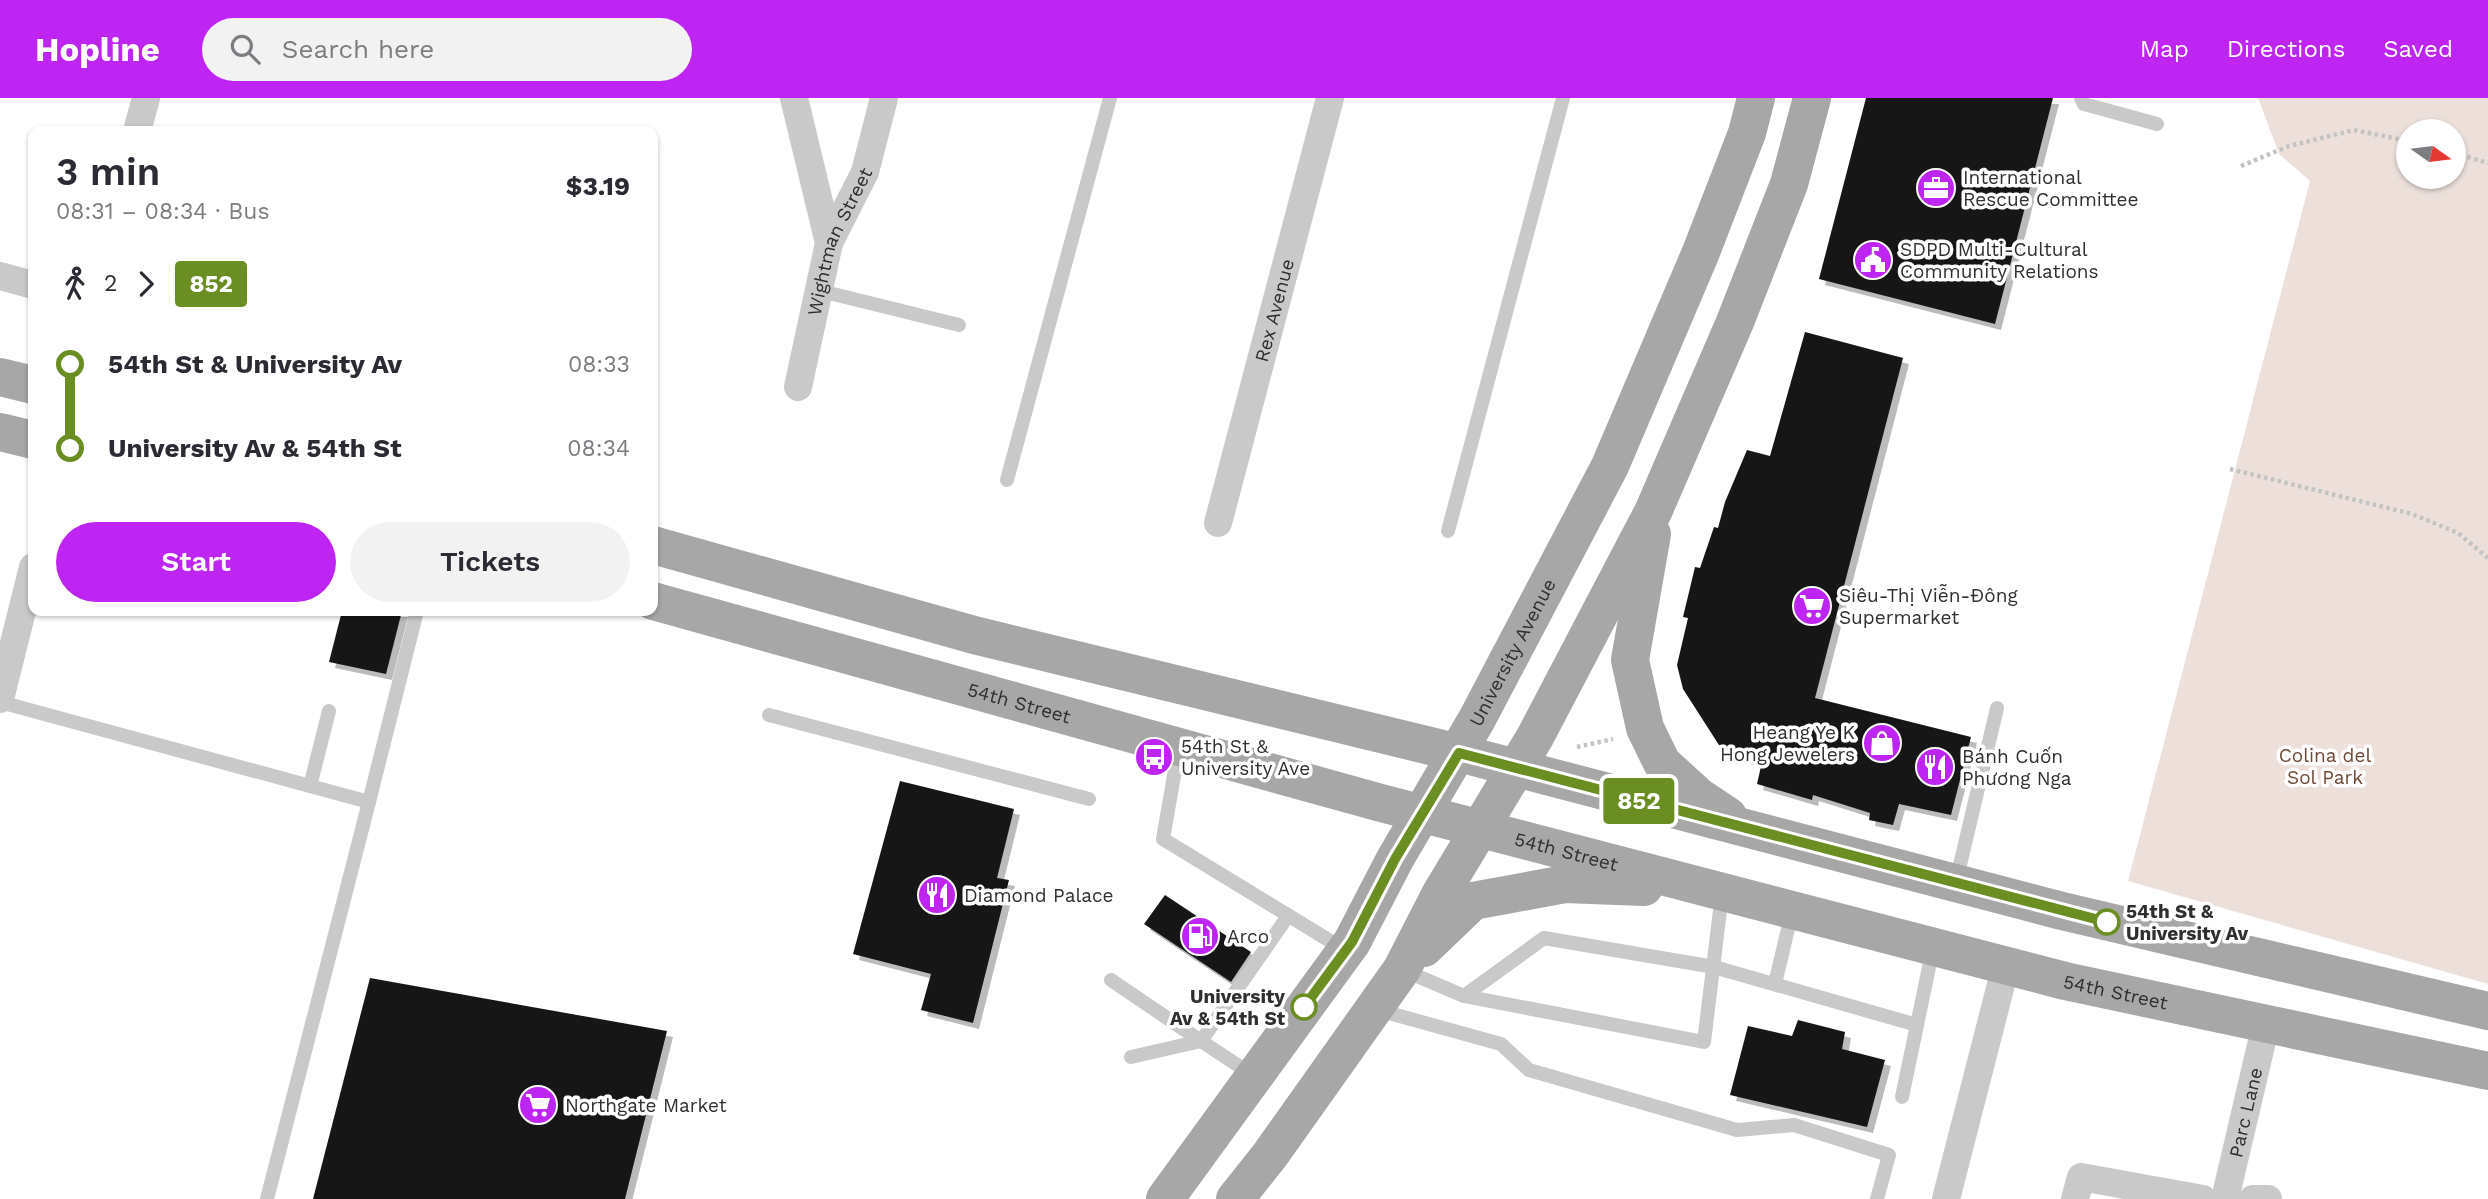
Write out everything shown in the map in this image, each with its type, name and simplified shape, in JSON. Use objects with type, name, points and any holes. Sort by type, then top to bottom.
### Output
[{"type":"main road","name":"University Avenue","points":[[1164,1199],[1345,950],[1459,753],[1610,466],[1706,240],[1747,133],[1756,98]]},
{"type":"main road","points":[[1234,1199],[1270,1155],[1402,969],[1441,893],[1517,768],[1653,512],[1789,184],[1811,98]]},
{"type":"main road","points":[[0,377],[28,384]]},
{"type":"main road","points":[[0,432],[28,439]]},
{"type":"main road","points":[[1653,512],[1652,552],[1630,660],[1645,728],[1662,763],[1698,796],[1747,828]]},
{"type":"main road","points":[[658,546],[904,615],[1459,753],[1956,884],[2488,1011]]},
{"type":"main road","name":"54th Street","points":[[658,602],[1422,813],[1933,947],[2266,1024],[2488,1070]]},
{"type":"main road","points":[[790,638],[816,618],[904,615]]},
{"type":"main road","points":[[1402,969],[1473,901],[1565,884],[1722,892]]},
{"type":"street","points":[[138,126],[146,98]]},
{"type":"street","points":[[794,98],[829,243]]},
{"type":"street","name":"Wightman Street","points":[[798,387],[821,291],[829,243],[864,172],[884,98]]},
{"type":"street","name":"Rex Avenue","points":[[1218,523],[1330,98]]},
{"type":"street","points":[[0,276],[28,284]]},
{"type":"street","points":[[0,701],[28,587]]},
{"type":"street","points":[[1946,1199],[2006,965]]},
{"type":"street","name":"Parc Lane","points":[[2225,1199],[2266,1024]]},
{"type":"street","points":[[2078,1188],[2203,1199]]},
{"type":"street","points":[[2252,1199],[2268,1199]]},
{"type":"lane","points":[[1007,480],[1110,98]]},
{"type":"lane","points":[[1448,531],[1563,98]]},
{"type":"lane","points":[[2081,98],[2084,104],[2157,124]]},
{"type":"lane","points":[[821,291],[959,325]]},
{"type":"lane","points":[[267,1199],[417,616]]},
{"type":"lane","points":[[0,701],[369,802]]},
{"type":"lane","points":[[1956,884],[1997,708]]},
{"type":"lane","points":[[310,786],[329,711]]},
{"type":"lane","points":[[769,715],[1089,799]]},
{"type":"lane","points":[[1179,746],[1163,839],[1345,950]]},
{"type":"lane","points":[[1402,969],[1464,996],[1704,1042],[1722,892]]},
{"type":"lane","points":[[1775,984],[1793,910]]},
{"type":"lane","points":[[1132,1057],[1201,1041],[1288,916]]},
{"type":"lane","points":[[1464,996],[1544,938],[1714,967],[1917,1025]]},
{"type":"lane","points":[[1902,1097],[1933,947]]},
{"type":"lane","points":[[1111,980],[1255,1076]]},
{"type":"lane","points":[[1373,1009],[1502,1044],[1528,1070],[1737,1130],[1794,1125],[1889,1155],[1877,1199]]},
{"type":"path","points":[[2241,166],[2289,146],[2354,130],[2396,139]]},
{"type":"path","points":[[2466,157],[2488,163]]},
{"type":"path","points":[[2230,469],[2412,514],[2458,533],[2488,558]]},
{"type":"path","points":[[1567,749],[1618,738]]},
{"type":"green space","name":"Colina del Sol Park","points":[[2258,98],[2488,98],[2488,984],[2128,881],[2310,181],[2279,154]]},
{"type":"building","name":"International Rescue Committee","points":[[1866,98],[2053,98],[1995,324],[1819,279]]},
{"type":"building","points":[[1805,332],[1903,358],[1815,698],[1971,737],[1951,815],[1899,804],[1893,825],[1869,820],[1870,813],[1813,795],[1812,800],[1757,784],[1762,762],[1739,757],[1719,745],[1683,689],[1677,665],[1688,618],[1683,617],[1695,567],[1700,568],[1714,527],[1718,528],[1725,502],[1747,450],[1770,456]]},
{"type":"building","points":[[341,616],[401,616],[386,674],[329,662]]},
{"type":"building","name":"Diamond Palace","points":[[900,781],[1014,809],[997,878],[1009,880],[973,1023],[921,1010],[931,974],[853,954]]},
{"type":"building","points":[[1165,895],[1251,952],[1231,982],[1144,924]]},
{"type":"building","points":[[370,978],[667,1031],[625,1199],[313,1199]]},
{"type":"building","points":[[1798,1020],[1845,1032],[1842,1049],[1885,1060],[1867,1127],[1730,1095],[1748,1026],[1792,1036]]},
{"type":"bus line","name":"852","points":[[1304,1007],[1352,942],[1395,859],[1459,753],[2107,922]]},
{"type":"place","name":"International Rescue Committee","points":[[1936,188]]},
{"type":"place","name":"SDPD Multi-Cultural Community Relations","points":[[1873,260]]},
{"type":"place","name":"Siêu-Thị Viễn-Đông Supermarket","points":[[1812,606]]},
{"type":"place","name":"Heang Ye K Hong Jewelers","points":[[1882,743]]},
{"type":"place","name":"54th St & University Ave","points":[[1154,757]]},
{"type":"place","name":"Bánh Cuốn Phương Nga","points":[[1935,767]]},
{"type":"place","name":"Diamond Palace","points":[[937,895]]},
{"type":"place","name":"54th St & University Av","points":[[2107,922]]},
{"type":"place","name":"Arco","points":[[1200,936]]},
{"type":"place","name":"University Av & 54th St","points":[[1304,1007]]},
{"type":"place","name":"Northgate Market","points":[[538,1105]]}]
